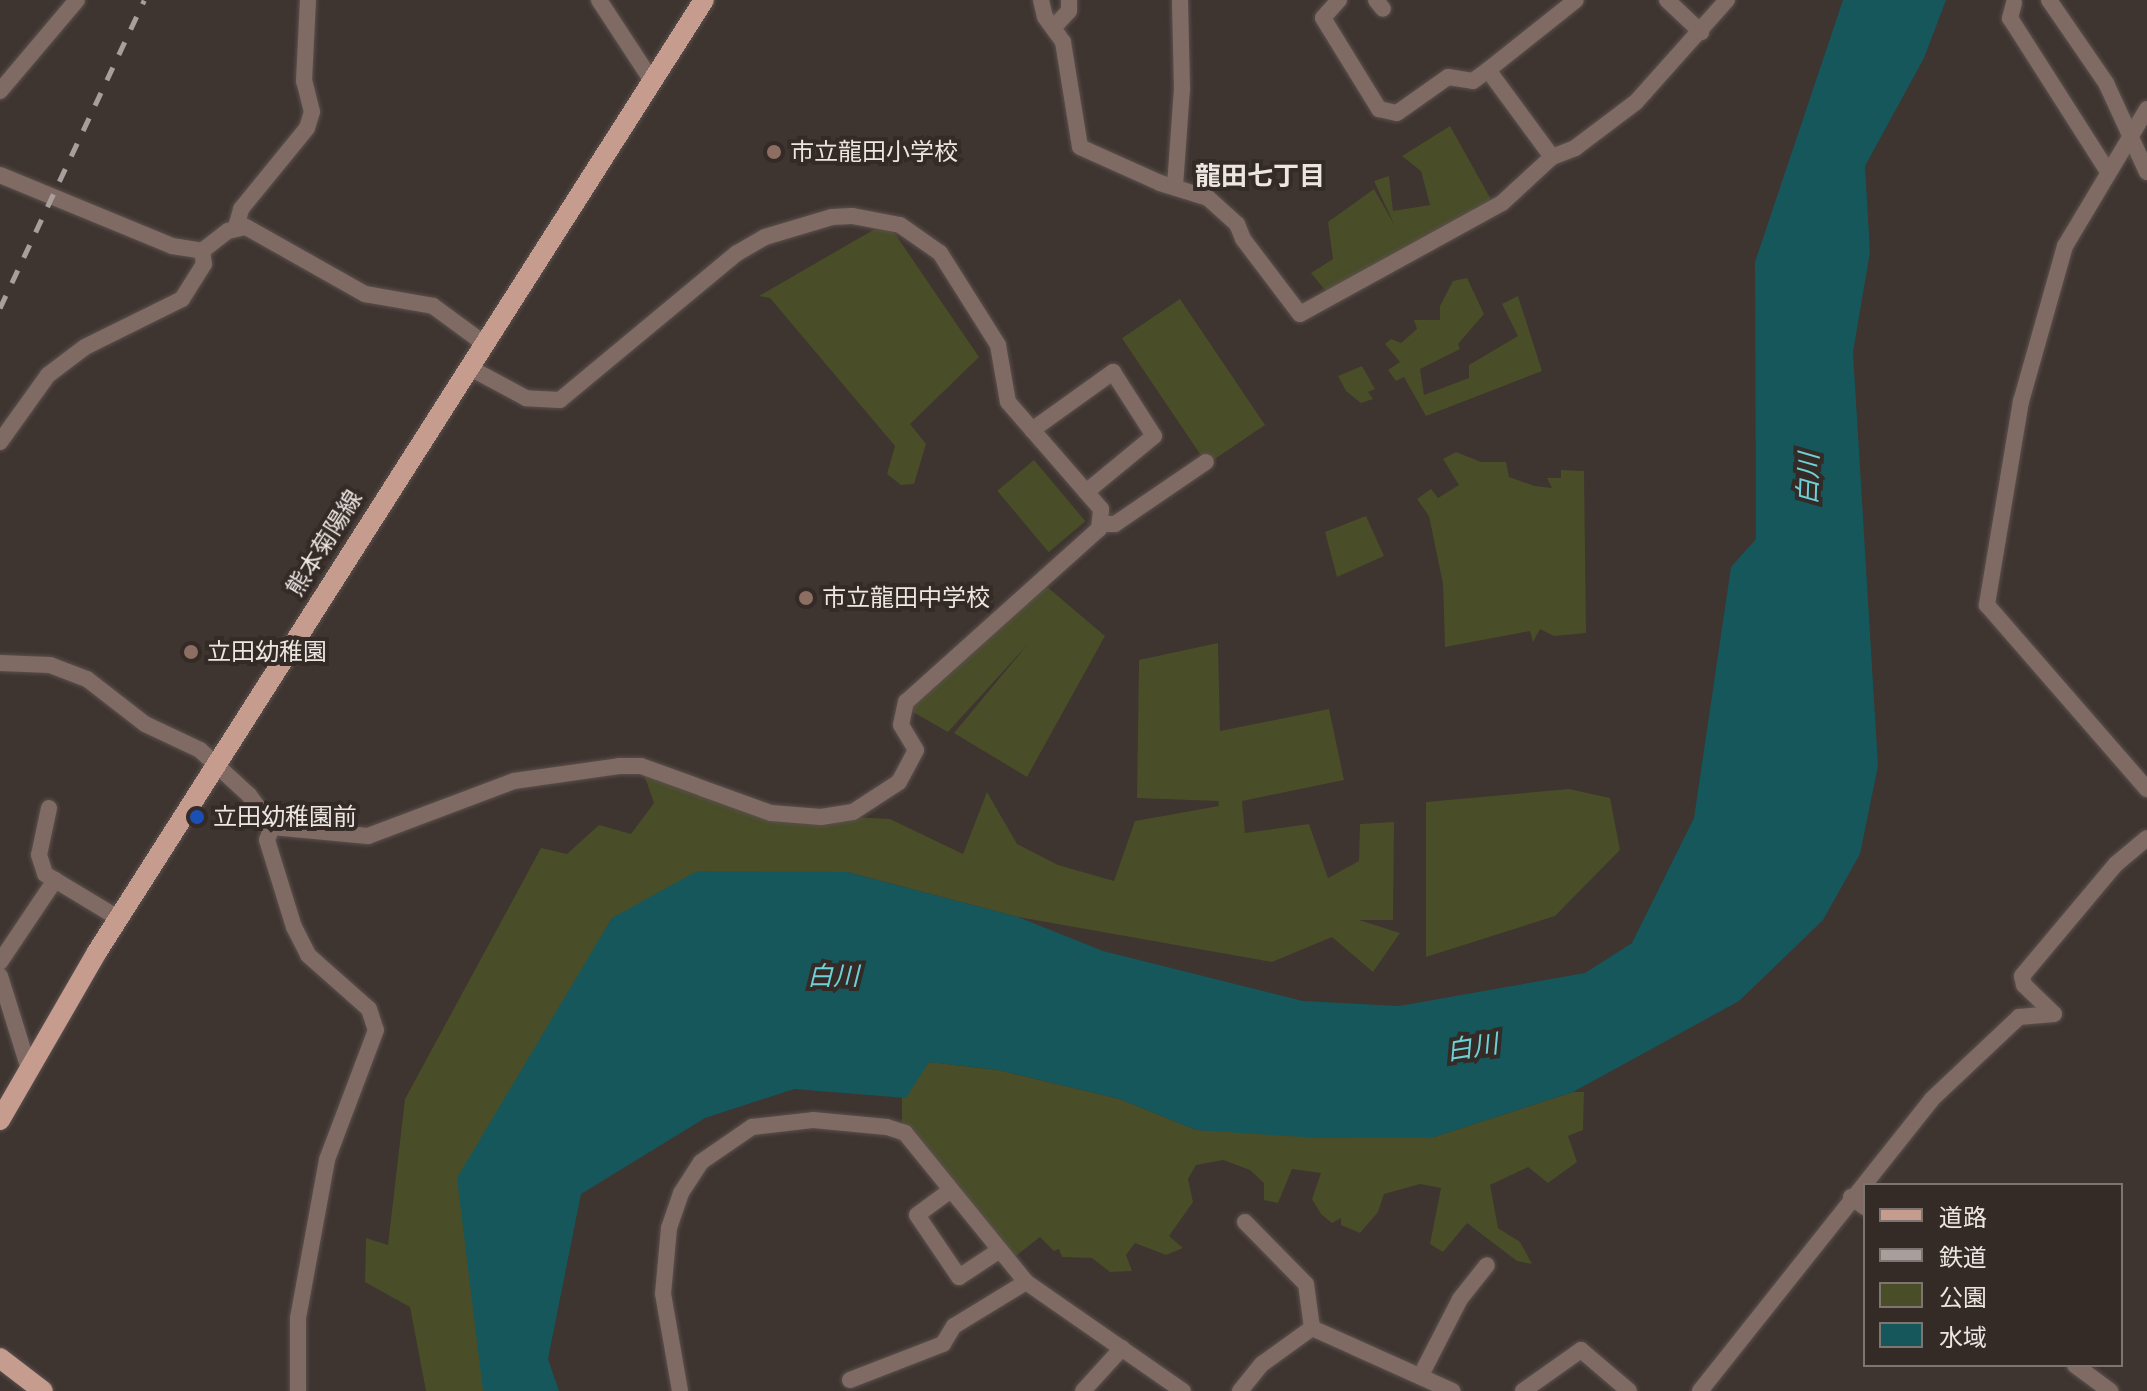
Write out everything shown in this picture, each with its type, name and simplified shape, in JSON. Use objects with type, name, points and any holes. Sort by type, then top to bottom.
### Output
[{"type":"main road","name":"熊本菊陽線","points":[[0,1120],[6,1094],[28,1066],[118,918],[704,0]]},
{"type":"main road","points":[[0,1358],[43,1391]]},
{"type":"street","points":[[0,91],[77,0]]},
{"type":"street","points":[[0,175],[172,246],[202,251],[236,227],[241,209],[307,128],[312,112],[304,81],[308,0]]},
{"type":"street","points":[[599,0],[652,81]]},
{"type":"street","points":[[1041,0],[1063,42],[1080,147],[1208,198],[1237,224],[1300,314],[1482,217],[1552,157],[1575,148],[1624,112],[1701,32],[1727,0]]},
{"type":"street","points":[[1053,28],[1069,11],[1069,0]]},
{"type":"street","points":[[1175,186],[1182,89],[1180,0]]},
{"type":"street","points":[[1339,0],[1323,18],[1379,109],[1397,113],[1448,77],[1473,81],[1576,0]]},
{"type":"street","points":[[1667,0],[1701,32]]},
{"type":"street","points":[[2049,0],[2106,83],[2147,172]]},
{"type":"street","points":[[2014,3],[2010,18],[2107,170]]},
{"type":"street","points":[[1488,70],[1552,157]]},
{"type":"street","points":[[2147,109],[2129,133],[2065,246],[2021,401],[1987,605],[2147,789]]},
{"type":"street","points":[[470,368],[526,398],[560,400],[737,253],[797,225],[852,216],[900,225],[940,253],[998,345],[1003,390],[1032,430],[1101,509],[1101,524]]},
{"type":"street","points":[[236,227],[262,232],[365,294],[433,306],[486,345]]},
{"type":"street","points":[[0,442],[48,375],[85,347],[182,299],[204,264],[202,251]]},
{"type":"street","points":[[1032,430],[1113,372],[1154,436],[1086,492]]},
{"type":"street","points":[[0,663],[68,669],[145,724],[216,764],[249,795],[272,827],[368,836],[514,781],[619,766],[641,766],[771,813],[821,817],[853,812],[899,782],[913,756],[914,739],[900,716],[906,702],[1101,524],[1115,524],[1206,462]]},
{"type":"street","points":[[49,808],[39,863],[55,880],[118,918]]},
{"type":"street","points":[[272,827],[267,840],[286,911],[308,955],[369,1009],[376,1030],[327,1160],[298,1318],[298,1385],[282,1391]]},
{"type":"street","points":[[1872,1183],[1932,1099],[2019,1017],[2054,1014],[2024,985],[2022,976],[2116,864],[2147,838]]},
{"type":"street","points":[[0,962],[55,880]]},
{"type":"street","points":[[0,976],[28,1066]]},
{"type":"street","points":[[680,1391],[664,1303],[666,1243],[686,1182],[724,1142],[776,1121],[887,1127],[905,1133],[1026,1282],[1183,1391]]},
{"type":"street","points":[[951,1190],[917,1215],[959,1277],[1000,1250]]},
{"type":"street","points":[[1700,1391],[1858,1202]]},
{"type":"street","points":[[1245,1222],[1306,1284],[1312,1328]]},
{"type":"street","points":[[1421,1375],[1460,1299],[1487,1265]]},
{"type":"street","points":[[850,1380],[943,1344],[954,1326],[1026,1282]]},
{"type":"street","points":[[1312,1328],[1352,1350],[1421,1375],[1452,1391]]},
{"type":"street","points":[[1240,1391],[1262,1364],[1312,1328]]},
{"type":"street","points":[[1083,1391],[1122,1348]]},
{"type":"street","points":[[1523,1391],[1583,1350],[1629,1391]]},
{"type":"street","points":[[2078,1367],[2110,1391]]},
{"type":"green space","points":[[1450,126],[1493,203],[1329,295],[1311,273],[1333,259],[1328,222],[1374,189],[1395,226],[1374,181],[1389,176],[1393,211],[1430,205],[1421,171],[1402,156]]},
{"type":"green space","points":[[887,222],[979,357],[910,424],[926,444],[914,484],[901,485],[887,474],[895,446],[770,298],[759,296]]},
{"type":"green space","points":[[1467,278],[1484,314],[1458,344],[1460,349],[1420,369],[1424,395],[1469,378],[1469,365],[1518,336],[1502,304],[1518,296],[1542,371],[1426,416],[1404,377],[1396,381],[1388,370],[1400,362],[1385,344],[1391,339],[1401,343],[1417,329],[1414,320],[1440,320],[1440,306],[1453,281]]},
{"type":"green space","points":[[1180,299],[1265,425],[1207,464],[1122,338]]},
{"type":"green space","points":[[1362,366],[1375,389],[1368,392],[1373,399],[1361,403],[1346,391],[1338,376]]},
{"type":"green space","points":[[1456,452],[1481,462],[1506,462],[1509,477],[1535,486],[1552,488],[1547,478],[1561,478],[1561,470],[1584,471],[1586,633],[1554,636],[1540,629],[1533,642],[1530,631],[1445,647],[1443,584],[1429,516],[1417,499],[1431,489],[1438,498],[1459,485],[1443,459]]},
{"type":"green space","points":[[1034,460],[1085,521],[1049,552],[997,491]]},
{"type":"green space","points":[[1366,516],[1384,556],[1337,577],[1325,532]]},
{"type":"green space","points":[[1039,580],[1105,636],[1027,777],[954,733],[1028,644],[948,732],[904,707]]},
{"type":"green space","points":[[1218,643],[1220,731],[1329,709],[1344,780],[1242,801],[1245,833],[1309,824],[1328,878],[1359,861],[1360,824],[1394,822],[1393,920],[1359,920],[1400,933],[1373,972],[1332,937],[1272,962],[1018,917],[847,872],[612,918],[575,984],[483,1391],[426,1391],[410,1307],[365,1282],[366,1238],[388,1245],[405,1099],[541,848],[567,854],[599,825],[631,834],[654,803],[641,766],[771,813],[890,819],[963,854],[987,792],[1017,844],[1058,865],[1114,881],[1135,821],[1219,806],[1218,801],[1137,798],[1139,660]]},
{"type":"green space","points":[[1569,789],[1610,798],[1620,850],[1555,916],[1426,957],[1426,802]]},
{"type":"green space","points":[[929,1062],[998,1070],[1120,1099],[1196,1130],[1434,1137],[1573,1092],[1584,1092],[1583,1130],[1568,1136],[1577,1162],[1548,1183],[1528,1167],[1490,1185],[1498,1228],[1520,1242],[1532,1264],[1517,1261],[1467,1223],[1443,1252],[1430,1244],[1441,1188],[1420,1184],[1384,1194],[1378,1212],[1360,1233],[1341,1225],[1341,1218],[1332,1223],[1321,1214],[1312,1199],[1321,1173],[1292,1169],[1278,1203],[1264,1200],[1264,1183],[1250,1170],[1223,1160],[1196,1165],[1188,1179],[1193,1202],[1169,1236],[1183,1248],[1166,1255],[1135,1243],[1126,1255],[1132,1271],[1110,1272],[1092,1258],[1062,1257],[1059,1249],[1054,1251],[1040,1237],[1012,1259],[902,1122],[902,1098]]},
{"type":"water","name":"白川","points":[[1843,0],[1946,0],[1924,58],[1865,166],[1870,252],[1853,352],[1878,766],[1860,854],[1823,920],[1739,1001],[1573,1092],[1434,1137],[1320,1138],[1196,1130],[1120,1099],[998,1070],[929,1062],[906,1098],[794,1089],[705,1118],[581,1194],[548,1359],[559,1391],[483,1391],[457,1178],[612,918],[697,871],[847,872],[1018,917],[1103,951],[1303,1001],[1399,1006],[1585,973],[1632,943],[1694,818],[1731,567],[1756,539],[1755,262]]},
{"type":"railway","points":[[0,308],[144,0]]},
{"type":"place","name":"市立龍田小学校","points":[[774,152]]},
{"type":"place","name":"市立龍田中学校","points":[[806,598]]},
{"type":"place","name":"立田幼稚園","points":[[191,652]]},
{"type":"place","name":"立田幼稚園前","points":[[197,817]]},
{"type":"district","name":"龍田七丁目","points":[[1260,176]]}]
